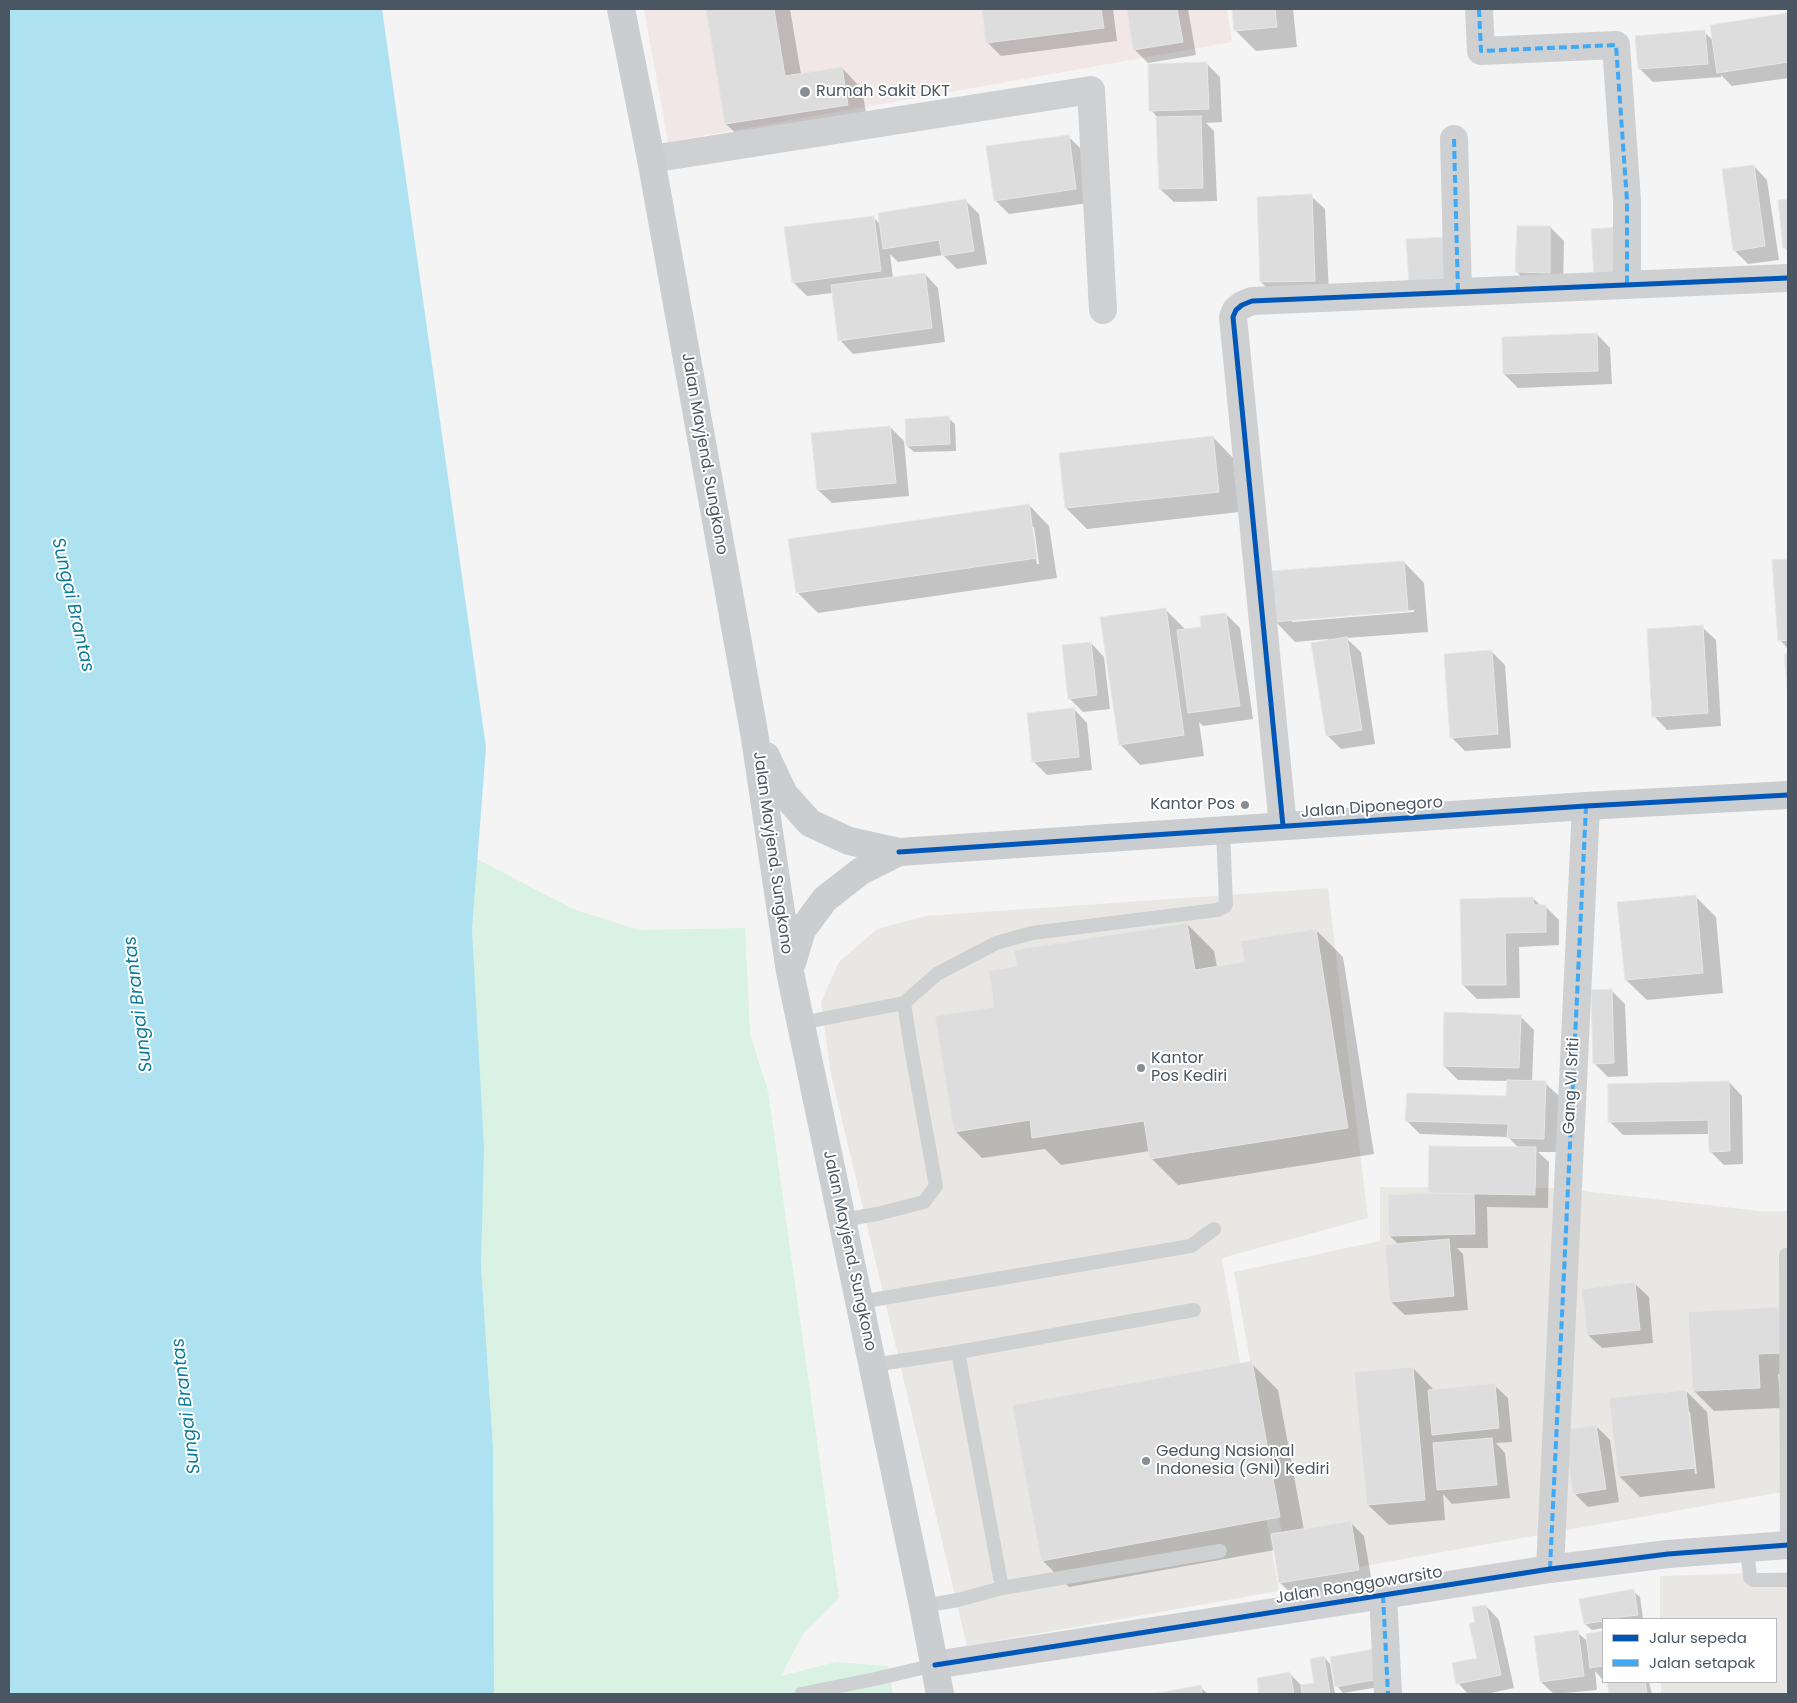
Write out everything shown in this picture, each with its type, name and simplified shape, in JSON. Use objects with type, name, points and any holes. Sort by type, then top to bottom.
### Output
[{"type":"main road","name":"Jalan Mayjend. Sungkono","points":[[621,9],[651,159],[754,732],[790,972],[940,1694]]},
{"type":"main road","name":"Jalan Diponegoro","points":[[754,732],[784,794],[810,823],[849,841],[898,852],[1586,806],[1788,795]]},
{"type":"main road","name":"Jalan Diponegoro","points":[[790,972],[802,930],[825,899],[862,872],[898,852]]},
{"type":"street","points":[[1479,9],[1481,51],[1616,45],[1627,201],[1627,285]]},
{"type":"street","points":[[651,159],[1090,90],[1103,310]]},
{"type":"street","points":[[1454,139],[1458,292]]},
{"type":"street","points":[[1283,826],[1233,317],[1236,310],[1252,301],[1788,278]]},
{"type":"street","name":"Gang VI Sriti","points":[[1550,1569],[1586,806]]},
{"type":"street","name":"Jalan Ronggowarsito","points":[[935,1665],[1550,1569],[1668,1554],[1788,1545]]},
{"type":"street","points":[[1382,1595],[1388,1694]]},
{"type":"lane","points":[[801,1023],[904,1003],[937,974],[996,943],[1032,933],[1218,910],[1226,904],[1223,830]]},
{"type":"lane","points":[[842,1220],[877,1214],[924,1202],[936,1186],[904,1003]]},
{"type":"lane","points":[[860,1302],[1191,1246],[1214,1229]]},
{"type":"lane","points":[[1786,1256],[1788,1545]]},
{"type":"lane","points":[[873,1365],[958,1352],[1194,1310]]},
{"type":"lane","points":[[958,1352],[1002,1588]]},
{"type":"lane","points":[[1746,1548],[1750,1577],[1753,1580],[1788,1580]]},
{"type":"lane","points":[[923,1606],[958,1600],[1002,1588],[1220,1551]]},
{"type":"lane","points":[[801,1694],[935,1665]]},
{"type":"shaded area","name":"Rumah Sakit DKT","points":[[644,9],[1227,9],[1232,42],[668,142]]},
{"type":"shaded area","points":[[1328,888],[1368,1218],[1222,1258],[1279,1591],[967,1646],[831,1074],[821,1002],[839,962],[877,929],[925,916]]},
{"type":"shaded area","points":[[1380,1187],[1557,1188],[1760,1211],[1788,1211],[1788,1491],[1290,1579],[1234,1272],[1380,1241]]},
{"type":"shaded area","points":[[1788,1572],[1788,1694],[1661,1694],[1661,1683],[1777,1683],[1777,1618],[1660,1618],[1660,1576]]},
{"type":"green space","points":[[477,859],[573,909],[639,930],[745,928],[750,1034],[768,1091],[839,1598],[803,1634],[781,1676],[836,1662],[888,1666],[893,1694],[494,1694],[493,1447],[481,1264],[472,930]]},
{"type":"water","name":"Sungai Brantas","points":[[9,9],[382,9],[486,747],[472,930],[484,1148],[481,1264],[493,1447],[494,1694],[9,1694]]},
{"type":"building","points":[[706,9],[774,9],[785,76],[842,67],[848,105],[725,124]]},
{"type":"building","points":[[982,9],[1101,9],[1104,28],[986,43]]},
{"type":"building","points":[[1127,9],[1177,9],[1183,42],[1133,50]]},
{"type":"building","points":[[1232,9],[1275,9],[1277,27],[1234,31]]},
{"type":"building","points":[[1788,13],[1788,62],[1717,73],[1710,25]]},
{"type":"building","points":[[1705,30],[1708,64],[1638,69],[1635,36]]},
{"type":"building","points":[[1207,62],[1209,109],[1149,111],[1148,64]]},
{"type":"building","points":[[1201,116],[1203,188],[1159,189],[1156,117]]},
{"type":"building","points":[[1069,135],[1076,189],[994,201],[986,146]]},
{"type":"building","points":[[1754,165],[1765,246],[1733,251],[1722,169]]},
{"type":"building","points":[[1312,194],[1315,281],[1260,282],[1257,197]]},
{"type":"building","points":[[966,199],[974,251],[942,256],[939,240],[883,249],[878,213]]},
{"type":"building","points":[[1788,199],[1788,248],[1783,248],[1778,200]]},
{"type":"building","points":[[874,216],[881,271],[792,283],[784,227]]},
{"type":"building","points":[[1517,226],[1550,226],[1550,273],[1515,272]]},
{"type":"building","points":[[1620,227],[1624,275],[1594,278],[1591,229]]},
{"type":"building","points":[[1450,237],[1453,281],[1409,284],[1406,239]]},
{"type":"building","points":[[925,273],[932,328],[838,341],[831,285]]},
{"type":"building","points":[[1597,333],[1598,371],[1503,374],[1502,337]]},
{"type":"building","points":[[949,416],[950,444],[906,446],[905,419]]},
{"type":"building","points":[[890,426],[896,483],[817,490],[811,433]]},
{"type":"building","points":[[1213,436],[1219,492],[1065,508],[1059,453]]},
{"type":"building","points":[[1029,504],[1037,558],[796,593],[788,539]]},
{"type":"building","points":[[1788,559],[1788,640],[1778,641],[1772,560]]},
{"type":"building","points":[[1404,561],[1408,611],[1273,622],[1270,571]]},
{"type":"building","points":[[1166,608],[1184,735],[1119,745],[1100,617]]},
{"type":"building","points":[[1226,613],[1240,706],[1188,713],[1177,630],[1201,627],[1200,616]]},
{"type":"building","points":[[1703,625],[1708,713],[1652,717],[1647,629]]},
{"type":"building","points":[[1347,637],[1362,730],[1326,736],[1311,643]]},
{"type":"building","points":[[1091,642],[1097,695],[1068,699],[1062,645]]},
{"type":"building","points":[[1492,650],[1498,734],[1450,738],[1444,654]]},
{"type":"building","points":[[1788,653],[1788,700],[1784,654]]},
{"type":"building","points":[[1074,708],[1079,757],[1032,762],[1027,713]]},
{"type":"building","points":[[1696,895],[1703,973],[1625,980],[1617,902]]},
{"type":"building","points":[[1533,897],[1534,905],[1546,905],[1546,932],[1505,933],[1506,985],[1462,985],[1460,899]]},
{"type":"building","name":"Kantor Pos Kediri","points":[[1187,923],[1195,970],[1244,962],[1241,941],[1316,929],[1348,1128],[1150,1159],[1144,1121],[1032,1138],[1030,1120],[954,1132],[935,1016],[994,1007],[989,971],[1017,966],[1014,950]]},
{"type":"building","points":[[1612,989],[1614,1063],[1593,1064],[1591,990]]},
{"type":"building","points":[[1444,1012],[1521,1015],[1519,1068],[1443,1066]]},
{"type":"building","points":[[1507,1080],[1546,1081],[1544,1139],[1507,1138],[1508,1124],[1405,1121],[1407,1093],[1506,1096]]},
{"type":"building","points":[[1729,1081],[1730,1151],[1709,1152],[1708,1120],[1608,1122],[1608,1084]]},
{"type":"building","points":[[1429,1146],[1536,1147],[1535,1195],[1428,1193]]},
{"type":"building","points":[[1428,1193],[1474,1194],[1475,1234],[1389,1236],[1388,1195]]},
{"type":"building","points":[[1449,1239],[1454,1296],[1390,1302],[1385,1245]]},
{"type":"building","points":[[1635,1282],[1640,1330],[1587,1335],[1582,1289]]},
{"type":"building","points":[[1779,1307],[1781,1353],[1758,1354],[1760,1388],[1693,1391],[1688,1312]]},
{"type":"building","name":"Gedung Nasional Indonesia (GNI) Kediri","points":[[1252,1361],[1280,1517],[1041,1561],[1012,1405]]},
{"type":"building","points":[[1413,1367],[1425,1500],[1367,1505],[1354,1372]]},
{"type":"building","points":[[1495,1383],[1499,1428],[1432,1435],[1428,1390]]},
{"type":"building","points":[[1686,1390],[1695,1468],[1618,1476],[1609,1398]]},
{"type":"building","points":[[1596,1425],[1606,1489],[1573,1494],[1563,1430]]},
{"type":"building","points":[[1492,1438],[1497,1485],[1437,1490],[1433,1443]]},
{"type":"building","points":[[1351,1521],[1359,1570],[1279,1583],[1271,1534]]},
{"type":"building","points":[[1634,1589],[1638,1615],[1602,1618],[1602,1621],[1584,1624],[1579,1599]]},
{"type":"building","points":[[1486,1605],[1501,1675],[1456,1684],[1452,1663],[1477,1658],[1469,1624],[1475,1622],[1472,1607]]},
{"type":"building","points":[[1578,1630],[1584,1676],[1540,1682],[1534,1636]]},
{"type":"building","points":[[1602,1631],[1602,1666],[1590,1668],[1586,1634]]},
{"type":"building","points":[[1374,1649],[1379,1679],[1335,1687],[1330,1657]]},
{"type":"building","points":[[1324,1656],[1330,1694],[1302,1694],[1301,1685],[1314,1683],[1310,1659]]},
{"type":"building","points":[[1290,1672],[1294,1694],[1259,1694],[1257,1678]]},
{"type":"building","points":[[1607,1683],[1645,1683],[1647,1694],[1609,1694]]},
{"type":"building","points":[[1201,1685],[1202,1694],[1153,1694]]},
{"type":"marked path","points":[[1479,9],[1481,51],[1616,45],[1627,201],[1627,285]]},
{"type":"marked path","points":[[1454,139],[1458,292]]},
{"type":"marked path","points":[[1550,1569],[1586,806]]},
{"type":"marked path","points":[[1383,1595],[1388,1694]]},
{"type":"cycle path","points":[[1283,826],[1233,317],[1236,310],[1252,301],[1788,278]]},
{"type":"cycle path","points":[[899,852],[1586,806],[1788,795]]},
{"type":"cycle path","points":[[935,1665],[1550,1569],[1668,1554],[1788,1545]]},
{"type":"place","name":"Rumah Sakit DKT","points":[[805,92]]},
{"type":"place","name":"Kantor Pos","points":[[1245,805]]},
{"type":"place","name":"Kantor Pos Kediri","points":[[1141,1068]]},
{"type":"place","name":"Gedung Nasional Indonesia (GNI) Kediri","points":[[1146,1461]]}]
